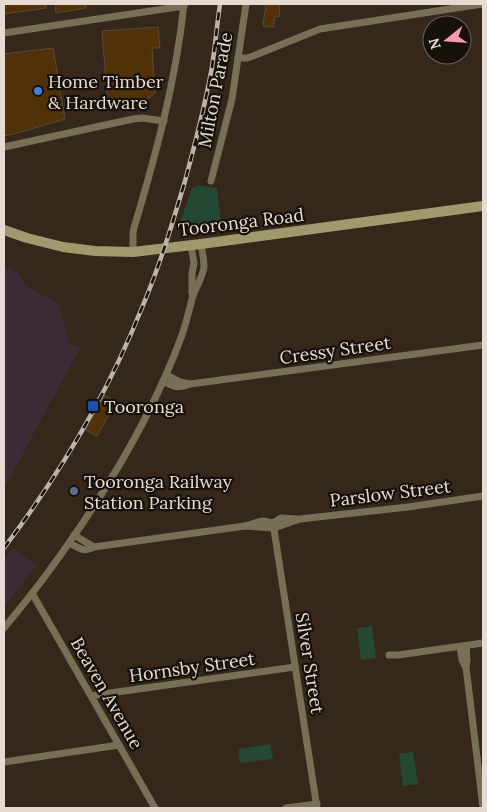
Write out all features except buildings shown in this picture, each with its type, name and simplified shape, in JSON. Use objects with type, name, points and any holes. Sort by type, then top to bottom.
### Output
[{"type":"main road","name":"Tooronga Road","points":[[4,230],[63,247],[95,251],[133,252],[483,206]]},
{"type":"street","name":"Milton Parade","points":[[211,181],[232,99],[246,4]]},
{"type":"street","points":[[238,58],[253,56],[320,29],[482,4]]},
{"type":"street","points":[[4,33],[184,5],[177,55],[164,121],[133,234],[133,252]]},
{"type":"street","points":[[4,147],[133,119],[142,118],[164,121]]},
{"type":"street","points":[[192,298],[192,273],[196,244]]},
{"type":"street","points":[[4,628],[69,543],[125,454],[147,415],[165,378],[183,333],[192,298],[204,266],[196,244]]},
{"type":"street","name":"Cressy Street","points":[[165,378],[177,388],[190,384],[483,345]]},
{"type":"street","name":"Parslow Street","points":[[69,543],[88,550],[246,526],[273,525],[483,496]]},
{"type":"street","name":"Silver Street","points":[[273,525],[317,806]]},
{"type":"street","points":[[74,535],[94,548]]},
{"type":"street","name":"Beaven Avenue","points":[[32,592],[156,808]]},
{"type":"street","points":[[390,655],[483,643]]},
{"type":"street","points":[[463,646],[467,660],[466,667],[483,807]]},
{"type":"street","name":"Hornsby Street","points":[[92,697],[295,668]]},
{"type":"street","points":[[4,762],[119,745]]},
{"type":"street","points":[[286,808],[317,806]]},
{"type":"shaded area","points":[[4,265],[19,274],[27,286],[59,304],[69,343],[80,348],[4,489]]},
{"type":"shaded area","points":[[13,548],[37,565],[4,607],[4,560]]},
{"type":"green space","points":[[198,185],[217,188],[222,230],[179,225],[192,188]]},
{"type":"green space","points":[[372,626],[376,658],[361,660],[357,628]]},
{"type":"green space","points":[[270,744],[273,759],[240,763],[238,749]]},
{"type":"green space","points":[[413,752],[418,784],[403,786],[399,754]]},
{"type":"railway","points":[[4,548],[44,492],[80,434],[113,373],[148,294],[170,230],[196,139],[212,67],[220,4]]},
{"type":"place","name":"Home Timber & Hardware","points":[[38,91]]},
{"type":"place","name":"Tooronga","points":[[93,406]]},
{"type":"place","name":"Tooronga Railway Station Parking","points":[[74,491]]}]
